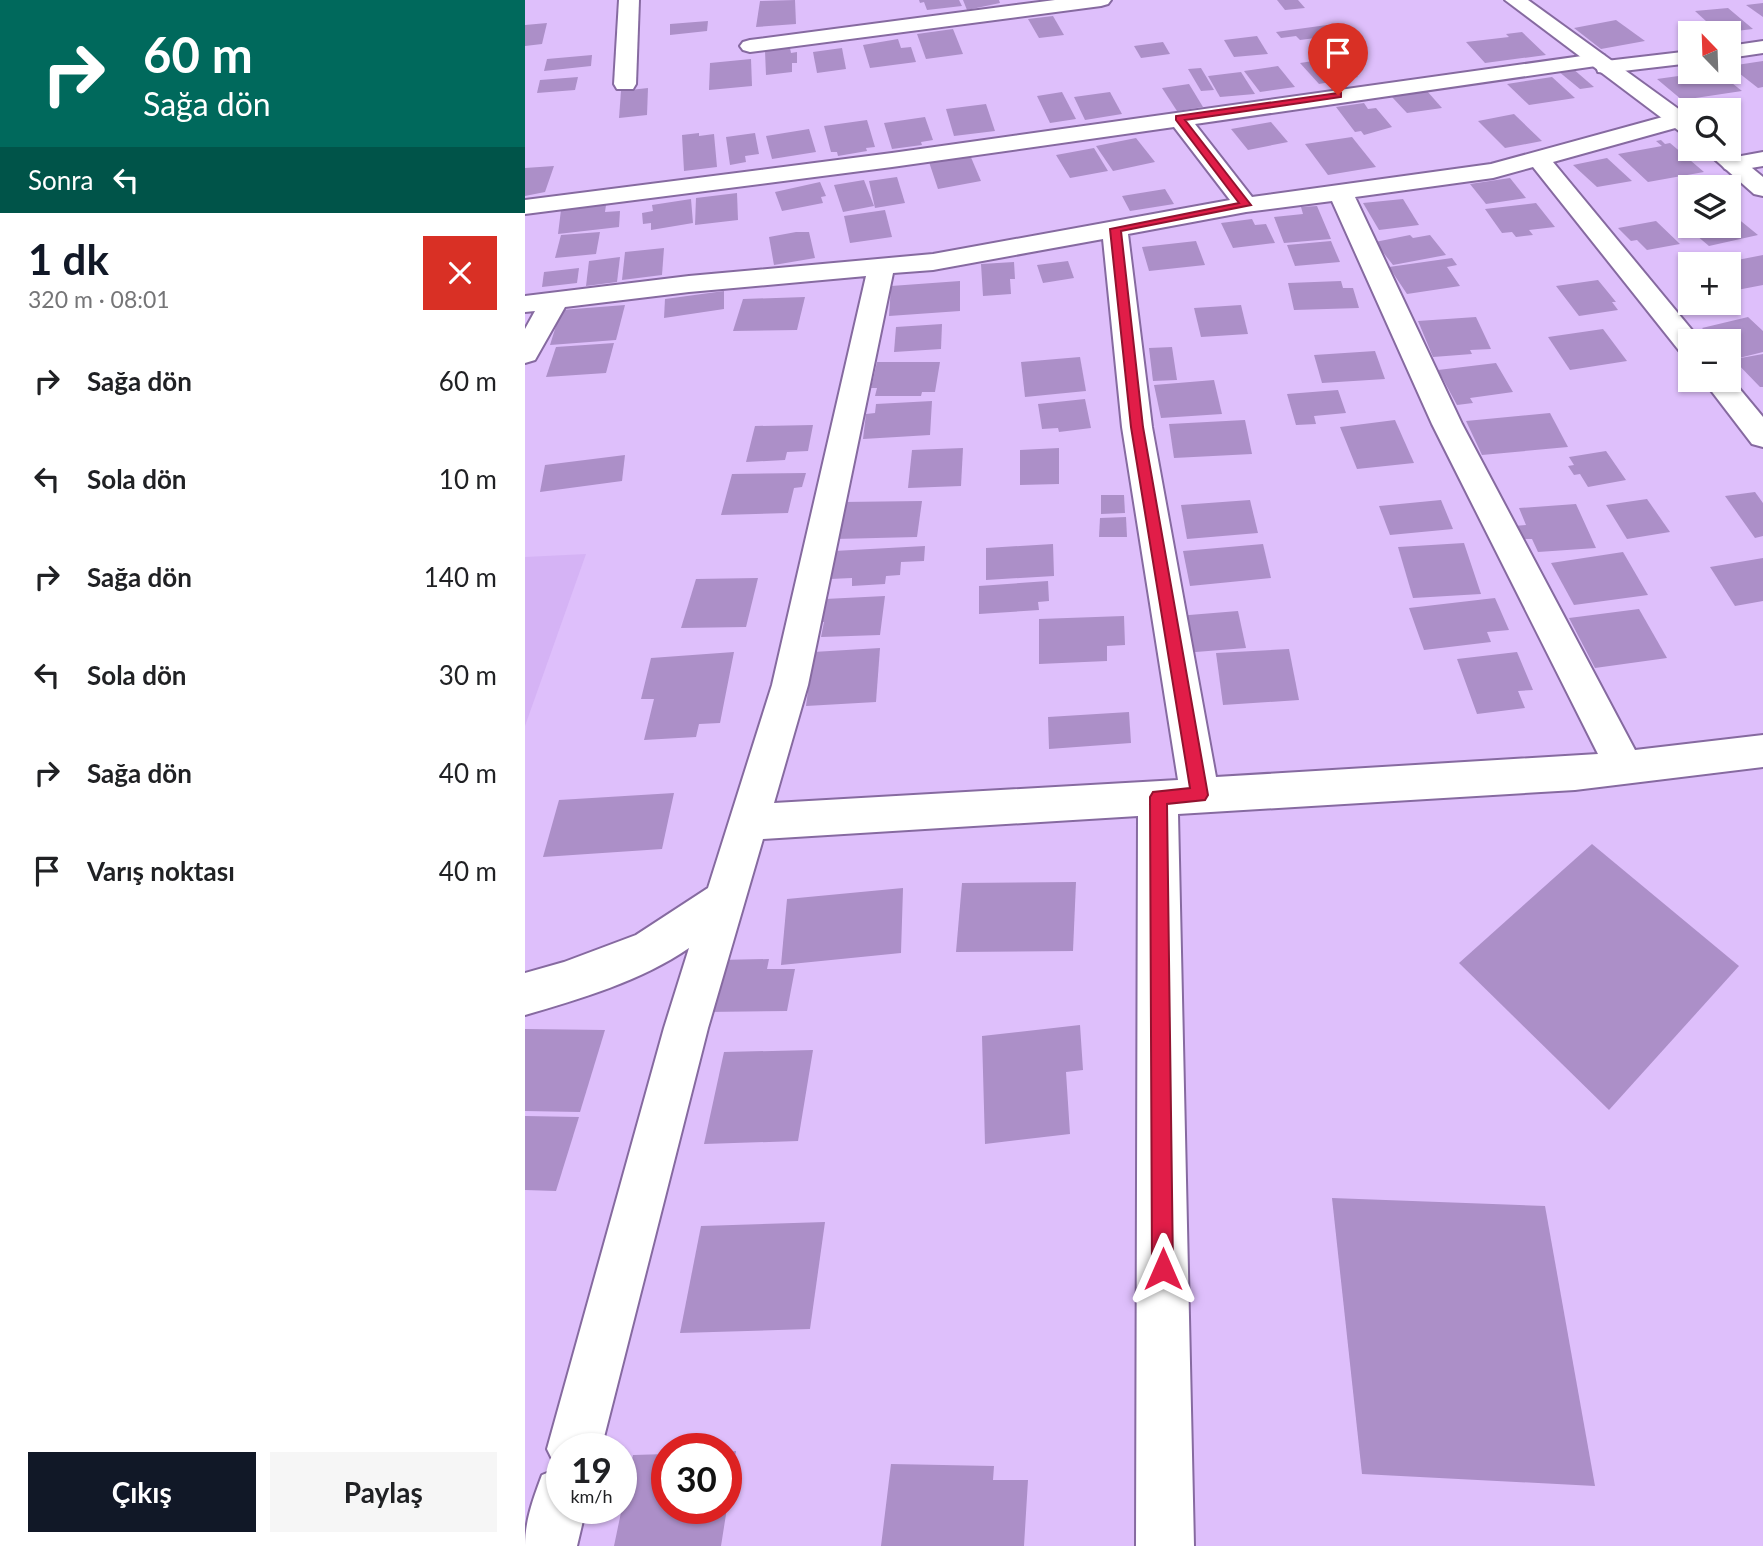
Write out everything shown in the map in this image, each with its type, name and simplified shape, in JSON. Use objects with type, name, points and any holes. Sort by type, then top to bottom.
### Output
[{"type":"street","points":[[625,84],[629,0]]},
{"type":"street","points":[[750,46],[1101,0]]},
{"type":"street","points":[[1515,0],[1678,120]]},
{"type":"street","points":[[1741,50],[1763,47]]},
{"type":"street","points":[[525,207],[1601,63],[1678,58]]},
{"type":"street","points":[[1179,118],[1246,205]]},
{"type":"street","points":[[525,304],[689,284],[933,262],[1246,205],[1493,171],[1678,125]]},
{"type":"street","points":[[1741,157],[1763,159]]},
{"type":"street","points":[[1538,158],[1678,331]]},
{"type":"street","points":[[1730,161],[1763,189]]},
{"type":"street","points":[[1340,192],[1447,424],[1625,768]]},
{"type":"street","points":[[1115,229],[1179,796],[1165,1546]]},
{"type":"street","points":[[578,1433],[686,1028],[790,685],[881,267]]},
{"type":"street","points":[[525,354],[555,300]]},
{"type":"street","points":[[1727,392],[1763,437]]},
{"type":"street","points":[[749,822],[1575,773],[1763,751]]},
{"type":"street","points":[[525,994],[563,984],[650,950],[725,900]]},
{"type":"street","points":[[548,1546],[554,1524]]},
{"type":"shaded area","points":[[586,554],[525,726],[525,557]]},
{"type":"building","points":[[795,0],[796,24],[756,27],[760,1]]},
{"type":"building","points":[[919,0],[959,0],[962,6],[927,10],[924,2],[920,3]]},
{"type":"building","points":[[963,0],[999,0],[1000,3],[967,10]]},
{"type":"building","points":[[1277,0],[1298,0],[1305,8],[1285,10]]},
{"type":"building","points":[[1763,3],[1763,17],[1746,5]]},
{"type":"building","points":[[1728,8],[1753,29],[1741,30],[1741,21],[1706,21],[1695,11]]},
{"type":"building","points":[[1053,16],[1064,35],[1039,38],[1028,19]]},
{"type":"building","points":[[1616,20],[1645,41],[1601,49],[1574,28]]},
{"type":"building","points":[[708,21],[707,31],[670,35],[670,24]]},
{"type":"building","points":[[547,23],[542,44],[525,46],[525,25]]},
{"type":"building","points":[[1327,25],[1332,31],[1319,33],[1323,37],[1300,40],[1296,36],[1281,38],[1276,32]]},
{"type":"building","points":[[953,29],[963,54],[926,59],[917,34]]},
{"type":"building","points":[[1522,32],[1546,55],[1485,63],[1466,42],[1509,37],[1506,34]]},
{"type":"building","points":[[1257,36],[1268,54],[1234,57],[1224,40]]},
{"type":"building","points":[[898,39],[901,48],[911,47],[916,62],[870,68],[863,45]]},
{"type":"building","points":[[1163,42],[1170,54],[1141,58],[1134,46]]},
{"type":"building","points":[[790,48],[791,53],[797,52],[797,63],[792,63],[792,72],[766,75],[765,51]]},
{"type":"building","points":[[842,48],[846,69],[817,73],[813,52]]},
{"type":"building","points":[[592,55],[591,66],[544,71],[547,59]]},
{"type":"building","points":[[1339,57],[1358,77],[1319,84],[1300,63]]},
{"type":"building","points":[[751,59],[752,86],[709,90],[710,63]]},
{"type":"building","points":[[1763,61],[1763,87],[1758,88],[1741,75],[1741,64]]},
{"type":"building","points":[[1278,66],[1295,87],[1260,92],[1244,71]]},
{"type":"building","points":[[1201,68],[1214,90],[1201,91],[1188,69]]},
{"type":"building","points":[[1572,68],[1594,87],[1580,89],[1558,71]]},
{"type":"building","points":[[1241,72],[1255,94],[1220,97],[1208,76]]},
{"type":"building","points":[[1678,76],[1678,84],[1733,84],[1742,91],[1680,98],[1657,79]]},
{"type":"building","points":[[578,77],[575,90],[537,93],[540,80]]},
{"type":"building","points":[[1552,77],[1575,98],[1529,105],[1507,84]]},
{"type":"building","points":[[1189,84],[1203,107],[1177,111],[1162,88]]},
{"type":"building","points":[[648,88],[647,115],[619,118],[621,91]]},
{"type":"building","points":[[1427,91],[1442,108],[1407,113],[1392,97]]},
{"type":"building","points":[[1062,92],[1076,119],[1050,123],[1037,96]]},
{"type":"building","points":[[1110,92],[1122,114],[1085,120],[1074,97]]},
{"type":"building","points":[[1364,103],[1368,109],[1376,108],[1392,127],[1364,135],[1361,131],[1355,132],[1336,107]]},
{"type":"building","points":[[986,104],[995,131],[954,136],[946,109]]},
{"type":"building","points":[[1514,114],[1542,141],[1505,148],[1478,121]]},
{"type":"building","points":[[925,117],[933,140],[921,142],[922,145],[892,149],[884,123]]},
{"type":"building","points":[[867,120],[875,147],[838,156],[837,152],[831,152],[824,126]]},
{"type":"building","points":[[1271,122],[1288,142],[1248,150],[1231,129]]},
{"type":"building","points":[[809,129],[816,152],[772,159],[766,136]]},
{"type":"building","points":[[699,133],[699,136],[714,134],[717,167],[684,171],[682,135]]},
{"type":"building","points":[[755,133],[759,154],[745,156],[746,162],[730,165],[726,137]]},
{"type":"building","points":[[1352,137],[1376,167],[1328,175],[1305,144]]},
{"type":"building","points":[[1136,138],[1155,162],[1113,171],[1096,146]]},
{"type":"building","points":[[1656,141],[1670,143],[1678,150],[1678,161],[1691,161],[1704,172],[1648,182],[1618,154],[1662,146]]},
{"type":"building","points":[[1094,148],[1108,171],[1070,178],[1056,155]]},
{"type":"building","points":[[970,155],[981,181],[938,189],[929,162]]},
{"type":"building","points":[[1607,158],[1632,181],[1597,187],[1573,165]]},
{"type":"building","points":[[554,166],[545,192],[525,196],[525,168]]},
{"type":"building","points":[[897,177],[905,203],[875,208],[869,181]]},
{"type":"building","points":[[1510,178],[1526,198],[1486,204],[1470,184]]},
{"type":"building","points":[[864,180],[874,206],[843,212],[834,185]]},
{"type":"building","points":[[820,182],[826,196],[821,197],[823,203],[782,211],[775,192]]},
{"type":"building","points":[[1165,189],[1174,204],[1130,211],[1122,196]]},
{"type":"building","points":[[737,193],[738,220],[695,225],[696,198]]},
{"type":"building","points":[[691,199],[693,223],[651,230],[651,223],[643,224],[642,213],[653,211],[652,205]]},
{"type":"building","points":[[1403,199],[1419,225],[1379,230],[1363,203]]},
{"type":"building","points":[[1536,203],[1555,227],[1529,230],[1533,235],[1516,237],[1512,232],[1502,233],[1485,209]]},
{"type":"building","points":[[606,205],[605,212],[620,211],[619,227],[558,234],[561,210]]},
{"type":"building","points":[[1317,206],[1331,239],[1284,243],[1274,217],[1303,214],[1301,207]]},
{"type":"building","points":[[885,210],[892,237],[850,243],[844,216]]},
{"type":"building","points":[[1252,219],[1255,225],[1266,224],[1275,243],[1233,248],[1221,223]]},
{"type":"building","points":[[1656,221],[1680,244],[1647,250],[1637,240],[1631,241],[1618,228]]},
{"type":"building","points":[[1741,221],[1758,235],[1709,246],[1700,238],[1741,238]]},
{"type":"building","points":[[600,232],[596,254],[555,258],[561,235]]},
{"type":"building","points":[[809,232],[815,258],[774,265],[769,237]]},
{"type":"building","points":[[1410,235],[1413,238],[1430,235],[1446,255],[1393,265],[1375,242]]},
{"type":"building","points":[[1196,241],[1205,265],[1149,271],[1142,247]]},
{"type":"building","points":[[1331,241],[1340,262],[1295,266],[1287,245]]},
{"type":"building","points":[[664,248],[662,275],[622,280],[625,252]]},
{"type":"building","points":[[1763,255],[1763,285],[1741,289],[1741,259]]},
{"type":"building","points":[[620,257],[617,282],[586,286],[589,261]]},
{"type":"building","points":[[1452,258],[1457,265],[1447,267],[1460,286],[1407,294],[1389,267]]},
{"type":"building","points":[[1068,261],[1074,278],[1043,283],[1037,265]]},
{"type":"building","points":[[1014,262],[1015,279],[1010,279],[1011,294],[983,296],[981,264]]},
{"type":"building","points":[[579,268],[577,283],[542,287],[544,272]]},
{"type":"building","points":[[1598,280],[1616,302],[1612,302],[1618,310],[1579,316],[1556,286]]},
{"type":"building","points":[[960,281],[960,311],[889,316],[891,286]]},
{"type":"building","points":[[1341,281],[1343,288],[1353,288],[1359,308],[1294,310],[1288,283]]},
{"type":"building","points":[[724,291],[724,309],[664,318],[665,299]]},
{"type":"building","points":[[805,297],[797,330],[733,331],[743,299]]},
{"type":"building","points":[[625,305],[616,340],[550,345],[561,310]]},
{"type":"building","points":[[1241,305],[1248,334],[1201,337],[1194,308]]},
{"type":"building","points":[[1476,317],[1491,349],[1470,350],[1472,354],[1433,357],[1418,321]]},
{"type":"building","points":[[1748,317],[1763,331],[1763,352],[1741,358],[1741,329],[1702,328]]},
{"type":"building","points":[[942,324],[941,349],[894,352],[896,327]]},
{"type":"building","points":[[1603,329],[1627,361],[1570,370],[1548,337]]},
{"type":"building","points":[[614,343],[606,373],[546,377],[556,347]]},
{"type":"building","points":[[1172,347],[1177,380],[1153,381],[1149,348]]},
{"type":"building","points":[[1375,351],[1385,379],[1322,383],[1314,355]]},
{"type":"building","points":[[1763,354],[1763,387],[1741,367],[1741,358]]},
{"type":"building","points":[[1080,357],[1086,391],[1025,397],[1021,362]]},
{"type":"building","points":[[877,362],[940,362],[935,392],[922,392],[921,396],[875,396],[877,388],[871,388]]},
{"type":"building","points":[[1496,363],[1513,392],[1470,398],[1473,403],[1457,405],[1438,370]]},
{"type":"building","points":[[1214,380],[1222,414],[1161,418],[1154,385]]},
{"type":"building","points":[[1338,390],[1346,413],[1314,416],[1316,424],[1296,425],[1287,394]]},
{"type":"building","points":[[1085,399],[1091,428],[1059,432],[1058,428],[1042,429],[1038,404]]},
{"type":"building","points":[[932,401],[930,435],[863,439],[866,414],[875,413],[876,404]]},
{"type":"building","points":[[1550,413],[1568,447],[1482,455],[1466,421]]},
{"type":"building","points":[[1245,420],[1252,454],[1174,458],[1169,424]]},
{"type":"building","points":[[1395,420],[1414,463],[1357,469],[1340,427]]},
{"type":"building","points":[[813,425],[808,451],[787,452],[785,460],[746,462],[755,426]]},
{"type":"building","points":[[963,448],[961,486],[908,488],[912,450]]},
{"type":"building","points":[[1059,448],[1059,484],[1020,485],[1020,450]]},
{"type":"building","points":[[1606,451],[1626,480],[1588,487],[1580,474],[1574,475],[1568,466],[1574,465],[1569,457]]},
{"type":"building","points":[[625,455],[622,481],[540,492],[545,465]]},
{"type":"building","points":[[806,473],[802,487],[794,488],[788,513],[721,515],[732,474]]},
{"type":"building","points":[[1755,492],[1763,503],[1763,536],[1755,538],[1725,496]]},
{"type":"building","points":[[1101,495],[1124,495],[1125,513],[1101,514]]},
{"type":"building","points":[[1647,499],[1670,532],[1627,539],[1606,505]]},
{"type":"building","points":[[1250,500],[1258,533],[1187,539],[1181,505]]},
{"type":"building","points":[[1441,500],[1453,529],[1390,535],[1379,506]]},
{"type":"building","points":[[922,501],[917,537],[835,539],[842,502]]},
{"type":"building","points":[[1576,504],[1596,548],[1538,552],[1532,539],[1520,539],[1514,526],[1526,525],[1519,508]]},
{"type":"building","points":[[1126,517],[1127,537],[1099,537],[1100,518]]},
{"type":"building","points":[[1464,543],[1481,594],[1413,598],[1398,547]]},
{"type":"building","points":[[1053,544],[1054,576],[986,580],[986,548]]},
{"type":"building","points":[[1263,544],[1271,578],[1190,586],[1183,551]]},
{"type":"building","points":[[925,546],[924,561],[901,562],[900,575],[886,576],[885,584],[852,586],[852,578],[830,579],[834,551]]},
{"type":"building","points":[[1623,552],[1648,595],[1574,605],[1551,563]]},
{"type":"building","points":[[1763,558],[1763,601],[1735,606],[1710,567]]},
{"type":"building","points":[[758,578],[746,627],[681,628],[696,579]]},
{"type":"building","points":[[1048,581],[1049,601],[1038,602],[1039,610],[979,614],[979,586]]},
{"type":"building","points":[[885,596],[880,635],[821,637],[824,622],[815,622],[816,611],[824,611],[825,599]]},
{"type":"building","points":[[1495,598],[1509,630],[1487,632],[1491,642],[1424,650],[1409,608]]},
{"type":"building","points":[[1639,609],[1667,658],[1595,668],[1569,618]]},
{"type":"building","points":[[1238,611],[1246,648],[1183,653],[1177,616]]},
{"type":"building","points":[[1124,616],[1125,645],[1107,646],[1107,661],[1039,664],[1039,619]]},
{"type":"building","points":[[880,648],[876,702],[806,706],[813,652]]},
{"type":"building","points":[[1289,649],[1299,700],[1223,705],[1216,653]]},
{"type":"building","points":[[734,652],[720,723],[699,724],[696,737],[644,740],[654,699],[641,699],[651,658]]},
{"type":"building","points":[[1517,652],[1533,690],[1518,691],[1525,708],[1477,714],[1457,659]]},
{"type":"building","points":[[1129,712],[1131,743],[1049,749],[1048,717]]},
{"type":"building","points":[[674,793],[662,849],[543,857],[559,800]]},
{"type":"building","points":[[1592,844],[1739,966],[1609,1110],[1459,963]]},
{"type":"building","points":[[1076,882],[1073,951],[956,952],[962,883]]},
{"type":"building","points":[[903,888],[901,953],[781,965],[787,899]]},
{"type":"building","points":[[769,959],[767,969],[795,969],[787,1011],[706,1012],[718,960]]},
{"type":"building","points":[[1080,1025],[1083,1070],[1066,1072],[1070,1134],[985,1144],[982,1036]]},
{"type":"building","points":[[525,1029],[605,1030],[580,1112],[525,1111]]},
{"type":"building","points":[[813,1050],[798,1141],[704,1144],[724,1052]]},
{"type":"building","points":[[525,1116],[579,1117],[556,1191],[525,1190]]},
{"type":"building","points":[[1332,1198],[1545,1206],[1595,1486],[1362,1474]]},
{"type":"building","points":[[825,1222],[810,1329],[680,1333],[701,1226]]},
{"type":"building","points":[[651,1454],[651,1524],[724,1524],[721,1546],[614,1546],[619,1524],[637,1524],[637,1455]]},
{"type":"building","points":[[891,1464],[994,1466],[993,1480],[1028,1480],[1024,1546],[881,1546]]},
{"type":"route","points":[[1163,1269],[1159,797],[1200,795],[1137,427],[1115,229],[1246,205],[1179,118],[1338,95]]}]
